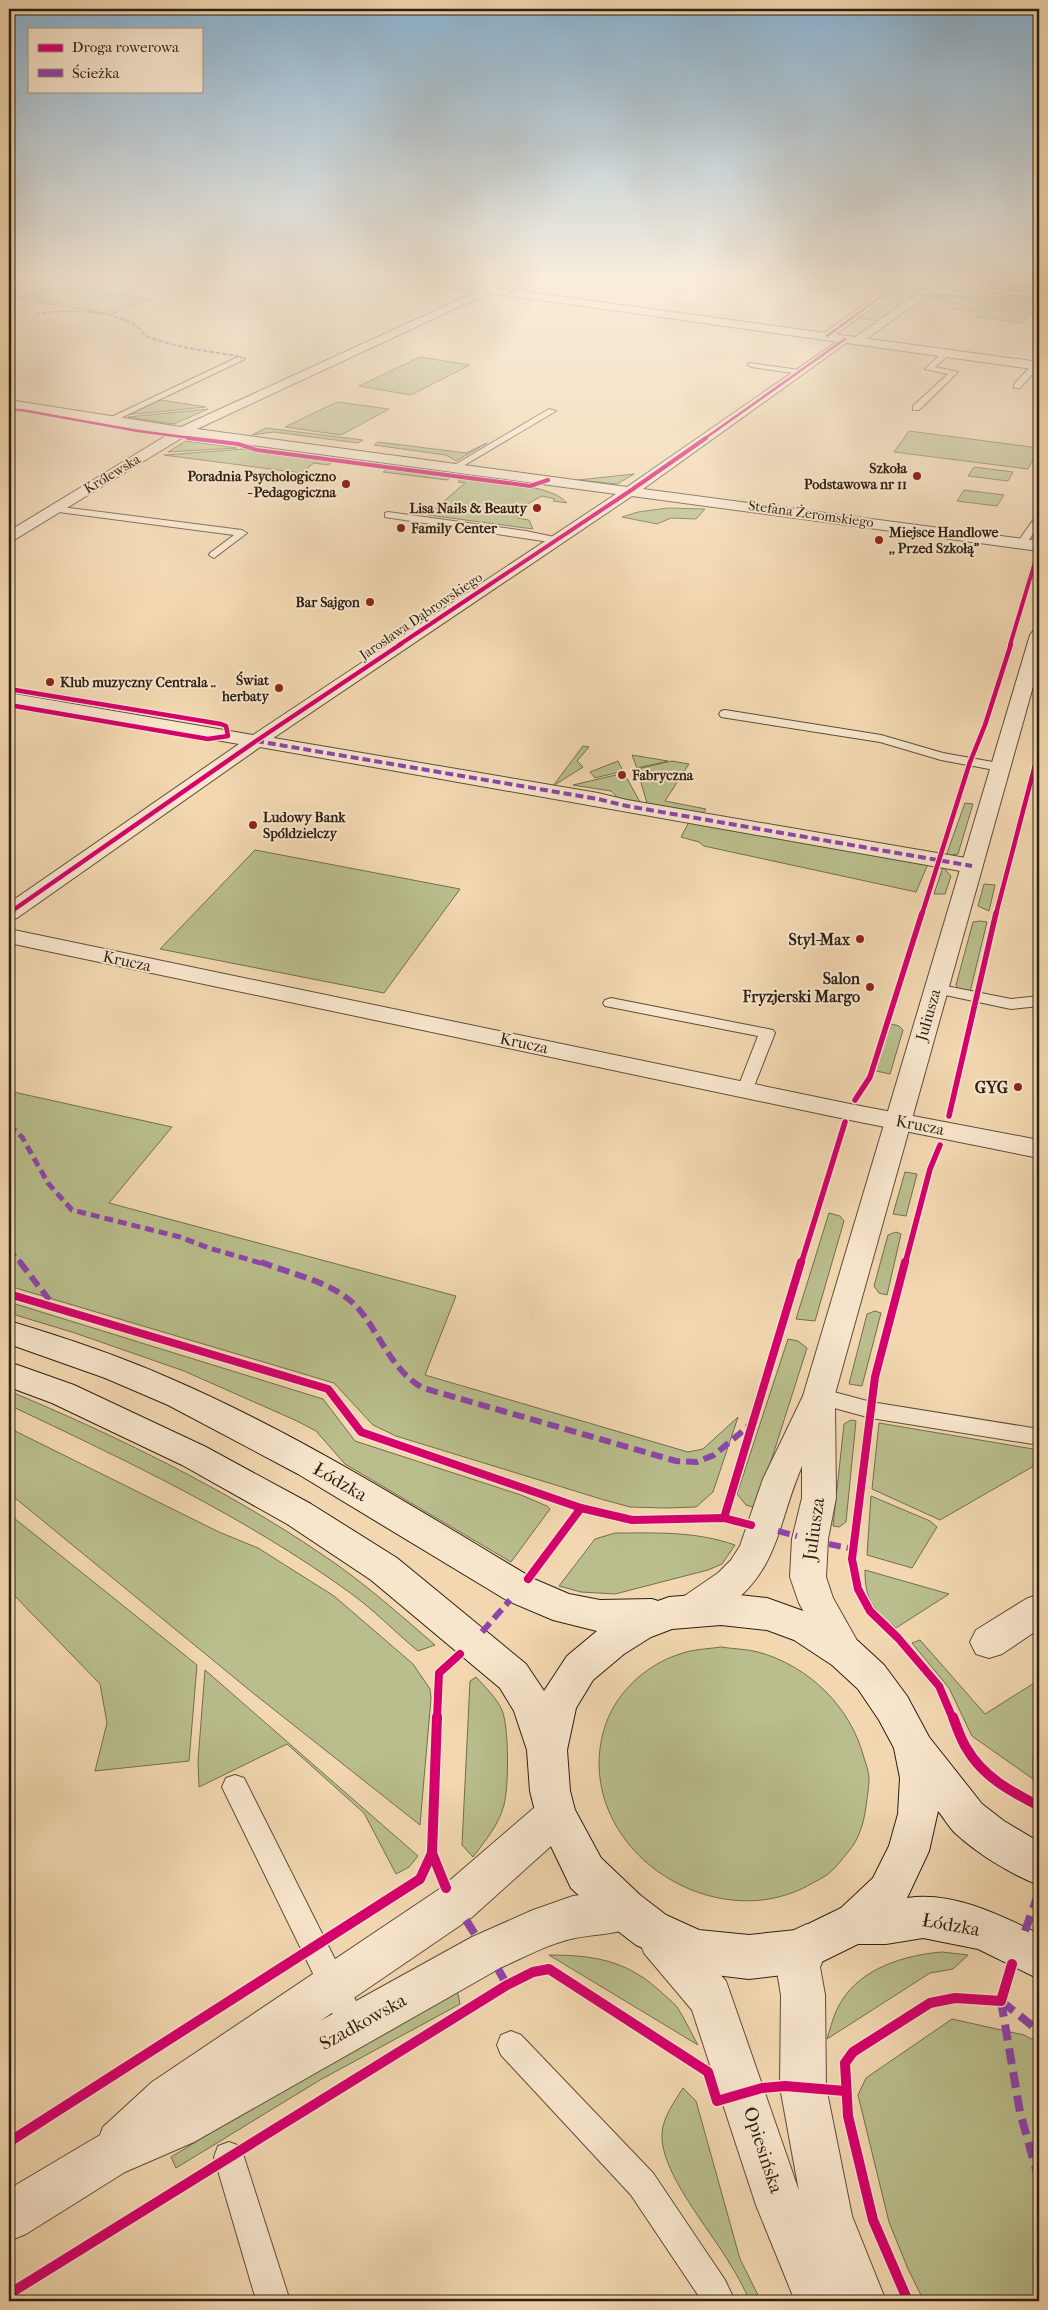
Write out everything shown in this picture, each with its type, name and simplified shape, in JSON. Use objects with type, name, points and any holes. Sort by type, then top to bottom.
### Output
[{"type":"street","name":"Królewska","points":[[9,537],[183,431],[276,388]]},
{"type":"street","name":"Jarosława Dąbrowskiego","points":[[15,903],[556,540],[585,506],[630,490],[775,388]]},
{"type":"street","name":"Stefana Żeromskiego","points":[[9,404],[183,431],[1039,546]]},
{"type":"street","points":[[631,472],[664,466],[665,476],[670,484],[682,493],[701,500]]},
{"type":"street","name":"Stefana Żeromskiego","points":[[548,480],[614,475]]},
{"type":"street","points":[[548,480],[585,506]]},
{"type":"street","name":"Stefana Żeromskiego","points":[[585,506],[631,506],[701,500]]},
{"type":"street","name":"Juliusza","points":[[681,1612],[717,1596],[750,1563],[776,1490],[819,1396],[1039,635]]},
{"type":"street","points":[[9,698],[256,742],[598,798],[627,806],[972,866]]},
{"type":"street","name":"Krucza","points":[[9,936],[745,1090],[1039,1149]]},
{"type":"street","name":"Łódzka","points":[[9,1332],[88,1359],[177,1395],[343,1483],[521,1590],[565,1610],[593,1616],[625,1618],[721,1609],[767,1614],[807,1628],[845,1653]]},
{"type":"street","points":[[9,1374],[63,1394],[194,1456],[299,1514],[384,1569],[513,1676],[531,1703],[547,1750],[550,1791],[556,1815],[586,1873],[638,1920],[698,1951],[749,1957],[799,1951],[856,1923],[888,1893],[908,1851],[918,1814],[920,1778],[913,1744]]},
{"type":"street","name":"Juliusza","points":[[819,1396],[819,1498],[810,1539],[808,1577],[817,1603],[845,1653]]},
{"type":"street","points":[[989,1642],[1039,1610]]},
{"type":"street","points":[[547,1750],[558,1702],[580,1668],[611,1642],[638,1626],[681,1612]]},
{"type":"street","points":[[845,1653],[871,1677],[893,1708],[913,1744],[968,1818],[990,1835],[1039,1865]]},
{"type":"street","name":"Szadkowska","points":[[108,2155],[168,2098],[456,1903],[556,1815]]},
{"type":"street","name":"Szadkowska","points":[[9,2217],[108,2155],[178,2126],[487,1952],[533,1931],[573,1917],[638,1920]]},
{"type":"street","name":"Łódzka","points":[[856,1923],[886,1923],[922,1917],[982,1929],[1039,1958]]},
{"type":"street","name":"Opiesińska","points":[[638,1920],[710,1997],[780,2205],[820,2301]]},
{"type":"street","points":[[807,1946],[798,1966],[803,1995],[803,2087],[828,2216],[861,2301]]},
{"type":"lane","points":[[107,420],[178,388]]},
{"type":"lane","points":[[916,408],[937,388]]},
{"type":"lane","points":[[455,468],[552,412]]},
{"type":"lane","points":[[54,509],[242,533],[214,555]]},
{"type":"lane","points":[[388,515],[526,534],[556,540]]},
{"type":"lane","points":[[1022,543],[1039,518]]},
{"type":"lane","points":[[725,714],[881,739],[941,756],[1000,767]]},
{"type":"lane","points":[[936,990],[1011,1004],[1039,1002]]},
{"type":"lane","points":[[610,1003],[766,1033],[745,1090]]},
{"type":"lane","points":[[819,1396],[871,1410],[1039,1437]]},
{"type":"lane","points":[[235,1788],[354,2027]]},
{"type":"lane","points":[[511,2045],[642,2184],[719,2301]]},
{"type":"lane","points":[[229,2157],[274,2301]]},
{"type":"green space","points":[[369,388],[425,388],[411,395]]},
{"type":"green space","points":[[160,400],[206,407],[125,415]]},
{"type":"green space","points":[[337,402],[389,409],[341,435],[285,427]]},
{"type":"green space","points":[[208,409],[174,424],[128,417]]},
{"type":"green space","points":[[266,428],[363,440],[358,443],[274,432],[252,435]]},
{"type":"green space","points":[[909,431],[1039,448],[1028,469],[894,452]]},
{"type":"green space","points":[[186,441],[237,448],[168,452]]},
{"type":"green space","points":[[378,442],[466,453],[487,443],[456,461],[446,455],[374,445]]},
{"type":"green space","points":[[244,449],[333,461],[328,465],[314,463],[301,473],[164,455]]},
{"type":"green space","points":[[974,467],[1013,472],[1008,481],[968,476]]},
{"type":"green space","points":[[388,468],[451,477],[447,480],[383,472]]},
{"type":"green space","points":[[634,474],[617,484],[578,480]]},
{"type":"green space","points":[[462,478],[534,488],[559,497],[567,503],[553,501],[555,499],[542,496],[516,510],[526,512],[518,518],[529,520],[533,529],[428,515],[465,483],[458,482]]},
{"type":"green space","points":[[964,490],[1004,495],[997,506],[957,501]]},
{"type":"green space","points":[[668,508],[705,509],[696,519],[671,518],[657,524],[622,517],[638,512]]},
{"type":"green space","points":[[583,746],[589,747],[577,761],[583,767],[553,786]]},
{"type":"green space","points":[[632,755],[668,761],[637,768]]},
{"type":"green space","points":[[618,761],[623,771],[595,778],[590,772]]},
{"type":"green space","points":[[672,761],[689,764],[665,801],[706,809],[703,813],[647,803],[637,769]]},
{"type":"green space","points":[[624,773],[640,802],[618,798],[611,791],[573,785]]},
{"type":"green space","points":[[965,803],[973,804],[958,854],[946,856]]},
{"type":"green space","points":[[689,822],[928,864],[916,892],[704,846],[699,842],[681,837]]},
{"type":"green space","points":[[255,850],[460,889],[384,993],[160,949]]},
{"type":"green space","points":[[943,867],[951,876],[945,894],[934,894]]},
{"type":"green space","points":[[984,884],[995,885],[989,911],[978,906]]},
{"type":"green space","points":[[973,922],[987,922],[970,992],[959,990],[956,985]]},
{"type":"green space","points":[[891,1024],[899,1026],[903,1030],[890,1074],[876,1071]]},
{"type":"green space","points":[[9,1091],[172,1127],[109,1203],[456,1296],[425,1375],[688,1452],[703,1449],[738,1417],[713,1492],[696,1507],[630,1507],[601,1499],[396,1436],[373,1425],[334,1383],[9,1286]]},
{"type":"green space","points":[[905,1172],[917,1174],[906,1216],[893,1214]]},
{"type":"green space","points":[[829,1213],[840,1216],[844,1221],[815,1321],[796,1319]]},
{"type":"green space","points":[[896,1232],[901,1234],[887,1295],[879,1293],[874,1286],[888,1235]]},
{"type":"green space","points":[[9,1302],[323,1399],[355,1441],[521,1495],[550,1509],[511,1562],[345,1464],[316,1431],[297,1421],[184,1371],[75,1333],[9,1313]]},
{"type":"green space","points":[[875,1311],[881,1313],[862,1386],[849,1384],[867,1314]]},
{"type":"green space","points":[[788,1339],[798,1341],[807,1348],[756,1508],[746,1505],[737,1494]]},
{"type":"green space","points":[[9,1391],[129,1445],[247,1507],[350,1574],[435,1645],[418,1651],[358,1599],[309,1564],[226,1514],[140,1468],[9,1405]]},
{"type":"green space","points":[[851,1420],[856,1421],[846,1522],[839,1527],[833,1526],[844,1424]]},
{"type":"green space","points":[[879,1423],[1039,1450],[1039,1463],[940,1520],[872,1489]]},
{"type":"green space","points":[[9,1428],[219,1532],[258,1548],[334,1596],[413,1664],[430,1689],[431,1698],[420,1825],[253,1693],[9,1493]]},
{"type":"green space","points":[[871,1496],[930,1521],[937,1527],[912,1568],[867,1555]]},
{"type":"green space","points":[[9,1514],[197,1665],[189,1761],[95,1771],[107,1723],[100,1684],[9,1590]]},
{"type":"green space","points":[[615,1533],[691,1535],[720,1540],[735,1545],[722,1564],[708,1570],[615,1594],[581,1592],[559,1586],[595,1539]]},
{"type":"green space","points":[[865,1570],[949,1594],[896,1628],[872,1604],[865,1581]]},
{"type":"green space","points":[[920,1640],[985,1714],[1039,1680],[1039,1721],[1036,1729],[1033,1758],[1033,1779],[972,1736],[949,1688],[912,1643]]},
{"type":"green space","points":[[721,1647],[754,1651],[777,1658],[811,1678],[838,1706],[849,1722],[858,1739],[868,1771],[869,1783],[865,1813],[862,1827],[852,1846],[831,1872],[811,1884],[777,1897],[741,1901],[706,1895],[673,1881],[644,1860],[621,1833],[605,1801],[599,1765],[601,1741],[608,1718],[622,1695],[636,1679],[670,1657],[690,1651]]},
{"type":"green space","points":[[205,1670],[418,1856],[409,1867],[396,1874],[364,1813],[287,1744],[199,1787],[198,1761]]},
{"type":"green space","points":[[476,1677],[494,1696],[502,1710],[506,1729],[507,1771],[506,1796],[502,1812],[491,1832],[473,1857],[462,1845],[470,1681]]},
{"type":"green space","points":[[942,1952],[968,1955],[953,1969],[930,1973],[827,2039],[839,2006],[860,1980],[885,1965],[899,1960]]},
{"type":"green space","points":[[549,1955],[594,1958],[608,1961],[634,1972],[660,1991],[677,2007],[698,2045]]},
{"type":"green space","points":[[457,1990],[460,2004],[320,2080],[176,2168],[171,2157],[347,2050]]},
{"type":"green space","points":[[952,2019],[1024,2035],[1039,2043],[1039,2301],[924,2301],[908,2269],[889,2222],[858,2095],[866,2078]]},
{"type":"green space","points":[[683,2088],[696,2101],[740,2259],[761,2301],[750,2301],[741,2282],[688,2200],[669,2165],[663,2148],[663,2127],[670,2109]]},
{"type":"marked path","points":[[256,741],[598,799],[627,806],[972,866]]},
{"type":"marked path","points":[[9,1125],[22,1137],[48,1183],[72,1210],[180,1237],[209,1248],[255,1260],[294,1275],[326,1284],[357,1307],[398,1366],[412,1382],[423,1388],[676,1461],[697,1462],[714,1455],[750,1425]]},
{"type":"marked path","points":[[9,1250],[54,1306]]},
{"type":"marked path","points":[[778,1531],[797,1536]]},
{"type":"marked path","points":[[829,1544],[853,1549]]},
{"type":"marked path","points":[[482,1632],[510,1600]]},
{"type":"marked path","points":[[1025,1931],[1039,1892]]},
{"type":"marked path","points":[[466,1920],[478,1939]]},
{"type":"marked path","points":[[498,1969],[507,1985]]},
{"type":"marked path","points":[[1001,2001],[1020,2112],[1039,2180]]},
{"type":"marked path","points":[[1001,2001],[1039,2031]]},
{"type":"cycle path","points":[[9,913],[256,741],[630,491],[776,388]]},
{"type":"cycle path","points":[[9,410],[21,410],[138,431],[238,444],[257,450],[530,486],[548,480]]},
{"type":"cycle path","points":[[855,1100],[870,1077],[970,762],[985,725],[1038,552]]},
{"type":"cycle path","points":[[9,689],[221,724],[226,726],[228,736],[208,739],[9,705]]},
{"type":"cycle path","points":[[949,1116],[1006,872],[1039,750]]},
{"type":"cycle path","points":[[724,1518],[781,1326],[845,1122]]},
{"type":"cycle path","points":[[940,1145],[930,1169],[875,1377],[852,1559],[858,1589],[870,1611],[898,1638],[939,1686],[967,1750],[987,1773],[1005,1788],[1039,1806]]},
{"type":"cycle path","points":[[9,1294],[328,1389],[361,1432],[581,1508],[632,1520],[724,1518],[751,1525]]},
{"type":"cycle path","points":[[528,1579],[581,1508]]},
{"type":"cycle path","points":[[446,1888],[432,1853],[439,1673],[460,1654]]},
{"type":"cycle path","points":[[9,2142],[420,1879],[432,1853]]},
{"type":"cycle path","points":[[908,2301],[873,2220],[848,2116],[845,2063],[853,2052],[930,2003],[955,1998],[1001,2001],[1012,1964]]},
{"type":"cycle path","points":[[9,2294],[507,1985],[533,1972],[549,1969],[708,2072],[717,2101],[762,2088],[785,2086],[845,2091]]},
{"type":"place","name":"Szkoła Podstawowa nr 11","points":[[917,476]]},
{"type":"place","name":"Poradnia Psychologiczno - Pedagogiczna","points":[[346,484]]},
{"type":"place","name":"Lisa Nails & Beauty","points":[[537,508]]},
{"type":"place","name":"Family Center","points":[[401,528]]},
{"type":"place","name":"Miejsce Handlowe ,, Przed Szkołą\"","points":[[879,540]]},
{"type":"place","name":"Bar Sajgon","points":[[370,602]]},
{"type":"place","name":"Klub muzyczny Centrala ..","points":[[50,682]]},
{"type":"place","name":"Świat herbaty","points":[[279,688]]},
{"type":"place","name":"Fabryczna","points":[[622,775]]},
{"type":"place","name":"Ludowy Bank Spóldzielczy","points":[[253,825]]},
{"type":"place","name":"Styl-Max","points":[[860,939]]},
{"type":"place","name":"Salon Fryzjerski Margo","points":[[870,987]]},
{"type":"place","name":"GYG","points":[[1018,1087]]}]
